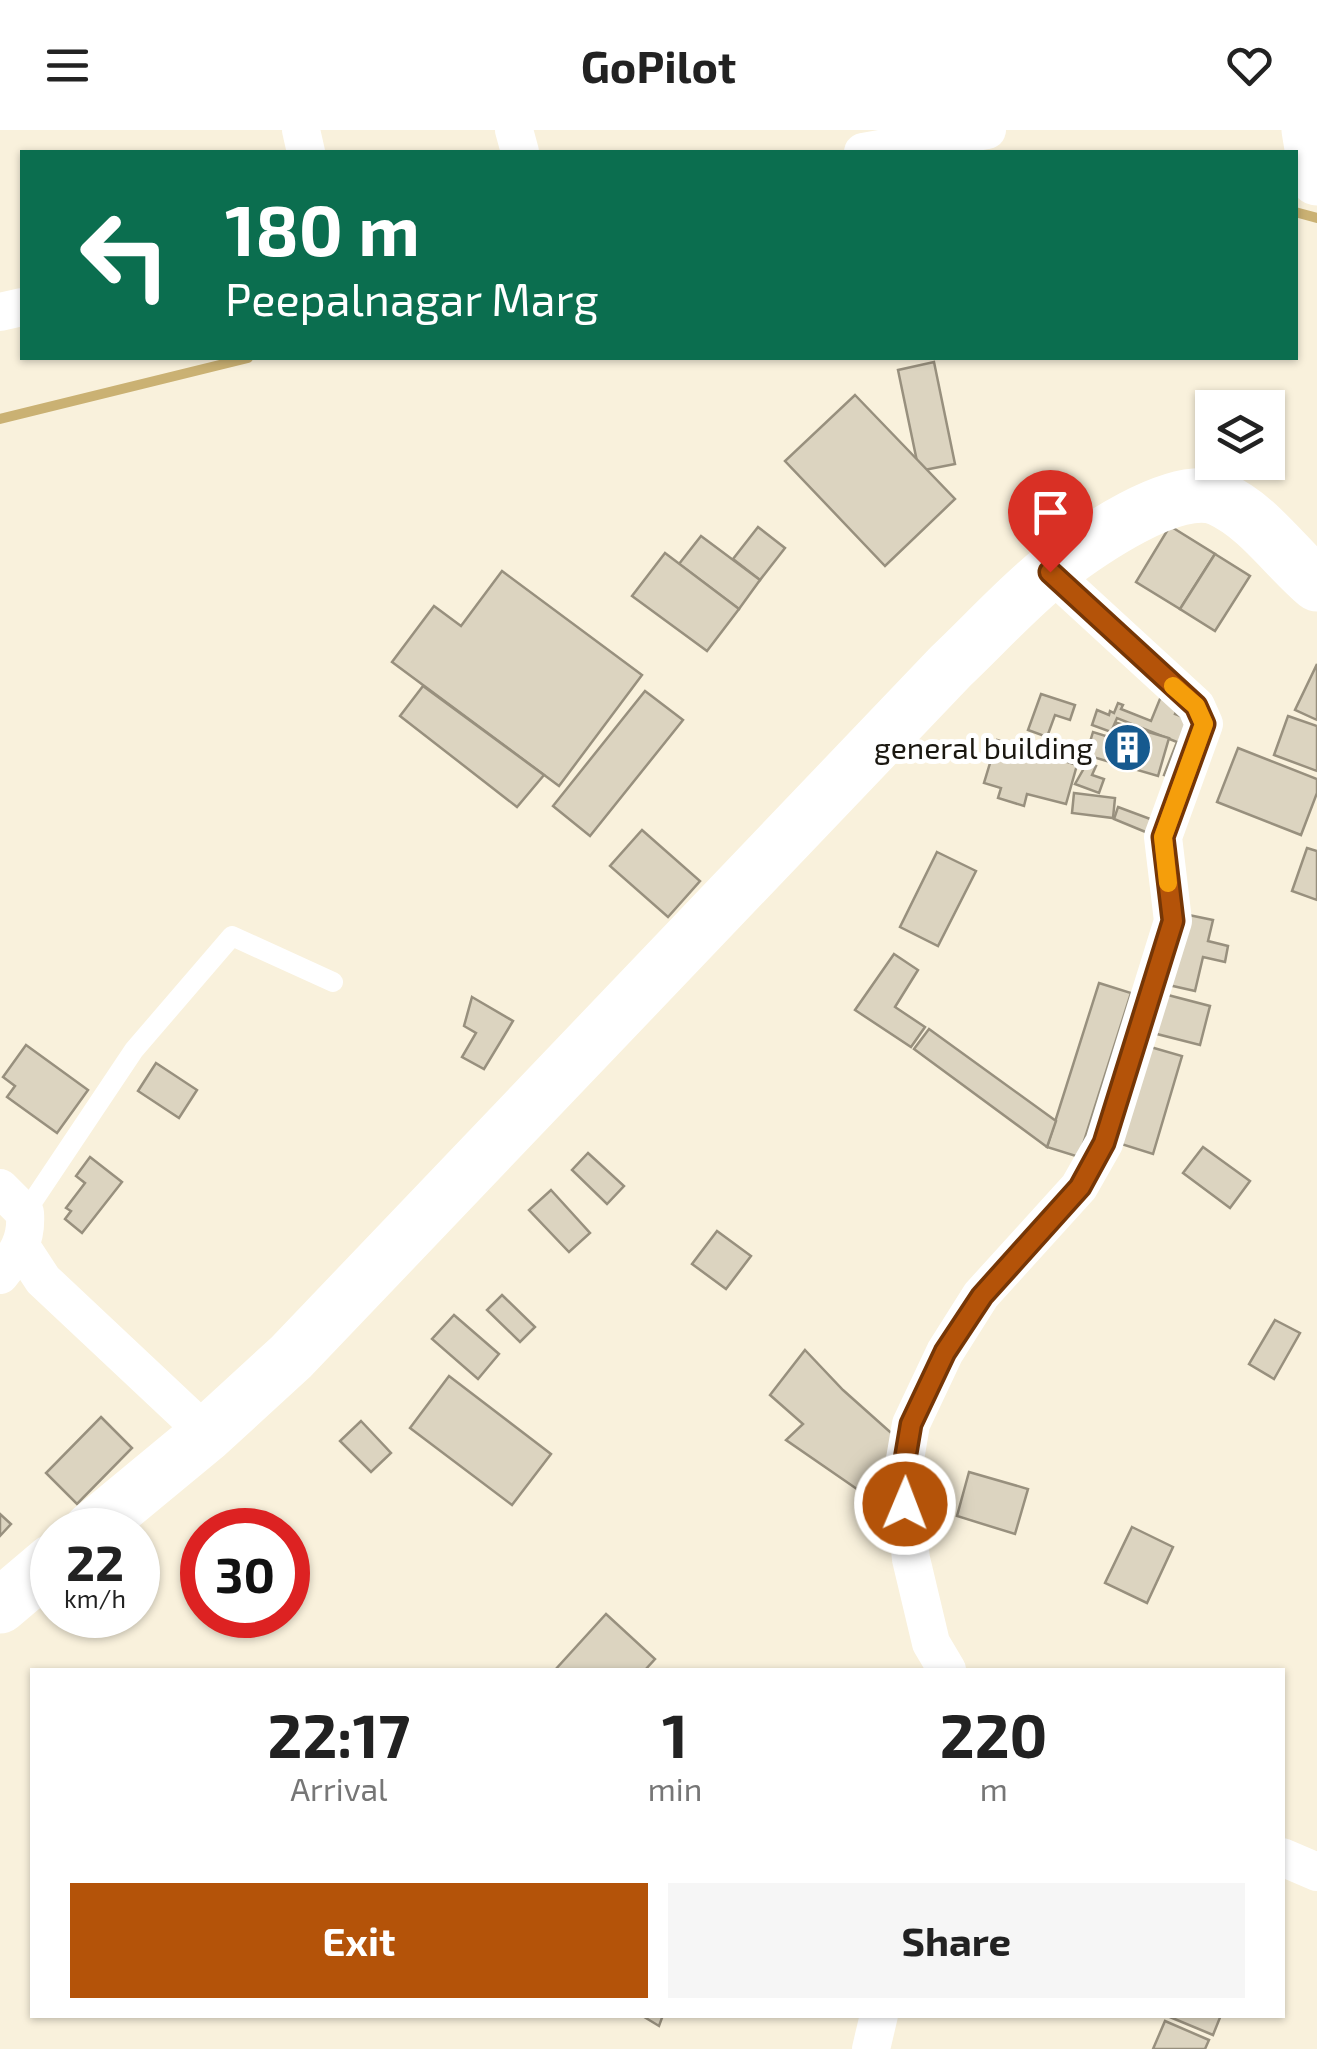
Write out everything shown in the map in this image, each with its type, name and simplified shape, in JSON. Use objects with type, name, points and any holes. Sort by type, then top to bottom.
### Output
[{"type":"main road","points":[[1309,130],[1317,178]]},
{"type":"main road","points":[[118,1508],[207,1434],[347,1300],[951,666],[1050,572],[1112,530],[1176,498],[1201,493],[1220,498],[1241,512],[1317,584]]},
{"type":"main road","points":[[0,1606],[30,1581]]},
{"type":"street","points":[[875,150],[987,130]]},
{"type":"street","points":[[946,1668],[931,1643],[910,1560],[902,1477],[911,1424],[945,1352],[982,1296],[1080,1187],[1104,1143],[1173,921],[1163,837],[1204,724],[1196,706],[1050,572]]},
{"type":"street","points":[[12,1231],[44,1280],[207,1434]]},
{"type":"street","points":[[1285,1858],[1317,1872]]},
{"type":"street","points":[[870,2049],[878,2018]]},
{"type":"lane","points":[[12,1231],[134,1050],[232,936],[333,982]]},
{"type":"building","points":[[934,362],[955,464],[919,471],[898,370]]},
{"type":"building","points":[[855,395],[955,499],[885,566],[785,461]]},
{"type":"building","points":[[1170,526],[1215,554],[1180,609],[1136,582]]},
{"type":"building","points":[[758,527],[785,548],[760,580],[733,559]]},
{"type":"building","points":[[701,536],[760,580],[739,609],[679,564]]},
{"type":"building","points":[[665,553],[739,609],[707,651],[632,596]]},
{"type":"building","points":[[1215,554],[1250,576],[1215,631],[1180,609]]},
{"type":"building","points":[[502,571],[642,675],[559,786],[392,662],[434,606],[461,626]]},
{"type":"building","points":[[1317,664],[1317,720],[1295,710]]},
{"type":"building","points":[[423,686],[544,775],[517,807],[400,716]]},
{"type":"building","points":[[1164,689],[1182,696],[1175,714],[1194,721],[1172,778],[1164,775],[1177,742],[1117,718],[1111,732],[1092,725],[1097,710],[1109,715],[1118,703],[1123,705],[1121,709],[1151,721]]},
{"type":"building","points":[[645,691],[683,720],[590,836],[553,806]]},
{"type":"building","points":[[1041,694],[1075,705],[1070,720],[1055,715],[1047,737],[1028,730]]},
{"type":"building","points":[[1288,716],[1317,726],[1317,771],[1274,755]]},
{"type":"building","name":"general building","points":[[1117,723],[1169,738],[1158,776],[1086,755],[1093,732],[1112,738]]},
{"type":"building","points":[[997,740],[1077,765],[1066,804],[1027,794],[1024,806],[998,798],[1001,788],[984,783]]},
{"type":"building","points":[[1238,748],[1317,779],[1317,793],[1301,835],[1217,802]]},
{"type":"building","points":[[1087,763],[1096,766],[1092,775],[1104,779],[1099,793],[1075,784]]},
{"type":"building","points":[[1074,793],[1115,798],[1113,818],[1072,813]]},
{"type":"building","points":[[1118,807],[1153,820],[1148,833],[1114,819]]},
{"type":"building","points":[[642,830],[700,881],[668,917],[610,866]]},
{"type":"building","points":[[1307,848],[1317,851],[1317,900],[1292,891]]},
{"type":"building","points":[[937,852],[976,871],[938,946],[900,927]]},
{"type":"building","points":[[1179,913],[1213,920],[1208,941],[1228,946],[1225,962],[1203,957],[1195,991],[1164,984]]},
{"type":"building","points":[[894,954],[918,970],[895,1007],[925,1027],[911,1047],[855,1010]]},
{"type":"building","points":[[1099,983],[1131,993],[1079,1157],[1047,1147]]},
{"type":"building","points":[[1164,994],[1210,1006],[1200,1045],[1153,1033]]},
{"type":"building","points":[[472,997],[513,1021],[484,1069],[462,1057],[476,1033],[464,1026]]},
{"type":"building","points":[[929,1029],[1056,1121],[1047,1147],[914,1049]]},
{"type":"building","points":[[26,1045],[88,1090],[57,1133],[7,1097],[15,1086],[3,1077]]},
{"type":"building","points":[[1147,1046],[1182,1056],[1153,1154],[1118,1143]]},
{"type":"building","points":[[156,1063],[197,1090],[179,1118],[138,1091]]},
{"type":"building","points":[[1203,1147],[1250,1181],[1230,1208],[1183,1173]]},
{"type":"building","points":[[588,1153],[624,1186],[607,1204],[572,1170]]},
{"type":"building","points":[[90,1157],[122,1182],[82,1233],[65,1219],[71,1211],[66,1208],[85,1183],[76,1176]]},
{"type":"building","points":[[551,1190],[590,1233],[569,1252],[529,1210]]},
{"type":"building","points":[[717,1231],[751,1256],[726,1289],[692,1264]]},
{"type":"building","points":[[502,1295],[535,1327],[520,1342],[487,1310]]},
{"type":"building","points":[[454,1315],[499,1354],[478,1379],[432,1339]]},
{"type":"building","points":[[1275,1320],[1300,1333],[1274,1379],[1249,1364]]},
{"type":"building","points":[[805,1350],[898,1439],[867,1496],[786,1440],[803,1424],[770,1395]]},
{"type":"building","points":[[449,1376],[551,1454],[512,1505],[410,1428]]},
{"type":"building","points":[[101,1417],[132,1448],[77,1504],[46,1473]]},
{"type":"building","points":[[361,1421],[391,1453],[371,1472],[340,1441]]},
{"type":"building","points":[[969,1472],[1028,1489],[1015,1534],[957,1516]]},
{"type":"building","points":[[0,1514],[11,1524],[0,1536]]},
{"type":"building","points":[[1132,1527],[1173,1547],[1147,1603],[1105,1583]]},
{"type":"building","points":[[606,1614],[655,1659],[647,1668],[557,1668]]},
{"type":"building","points":[[646,2018],[662,2018],[659,2026]]},
{"type":"building","points":[[1172,2018],[1220,2018],[1213,2035]]},
{"type":"building","points":[[1165,2021],[1209,2040],[1205,2049],[1153,2049]]},
{"type":"waterway","points":[[1298,213],[1317,218]]},
{"type":"waterway","points":[[0,419],[240,360]]},
{"type":"slow traffic","points":[[1168,883],[1163,837],[1204,724],[1196,706],[1173,686]]},
{"type":"place","name":"general building","points":[[1128,747]]},
{"type":"route","points":[[905,1504],[902,1477],[911,1424],[945,1352],[982,1296],[1080,1187],[1104,1143],[1173,921],[1163,837],[1204,724],[1196,706],[1050,572]]}]
